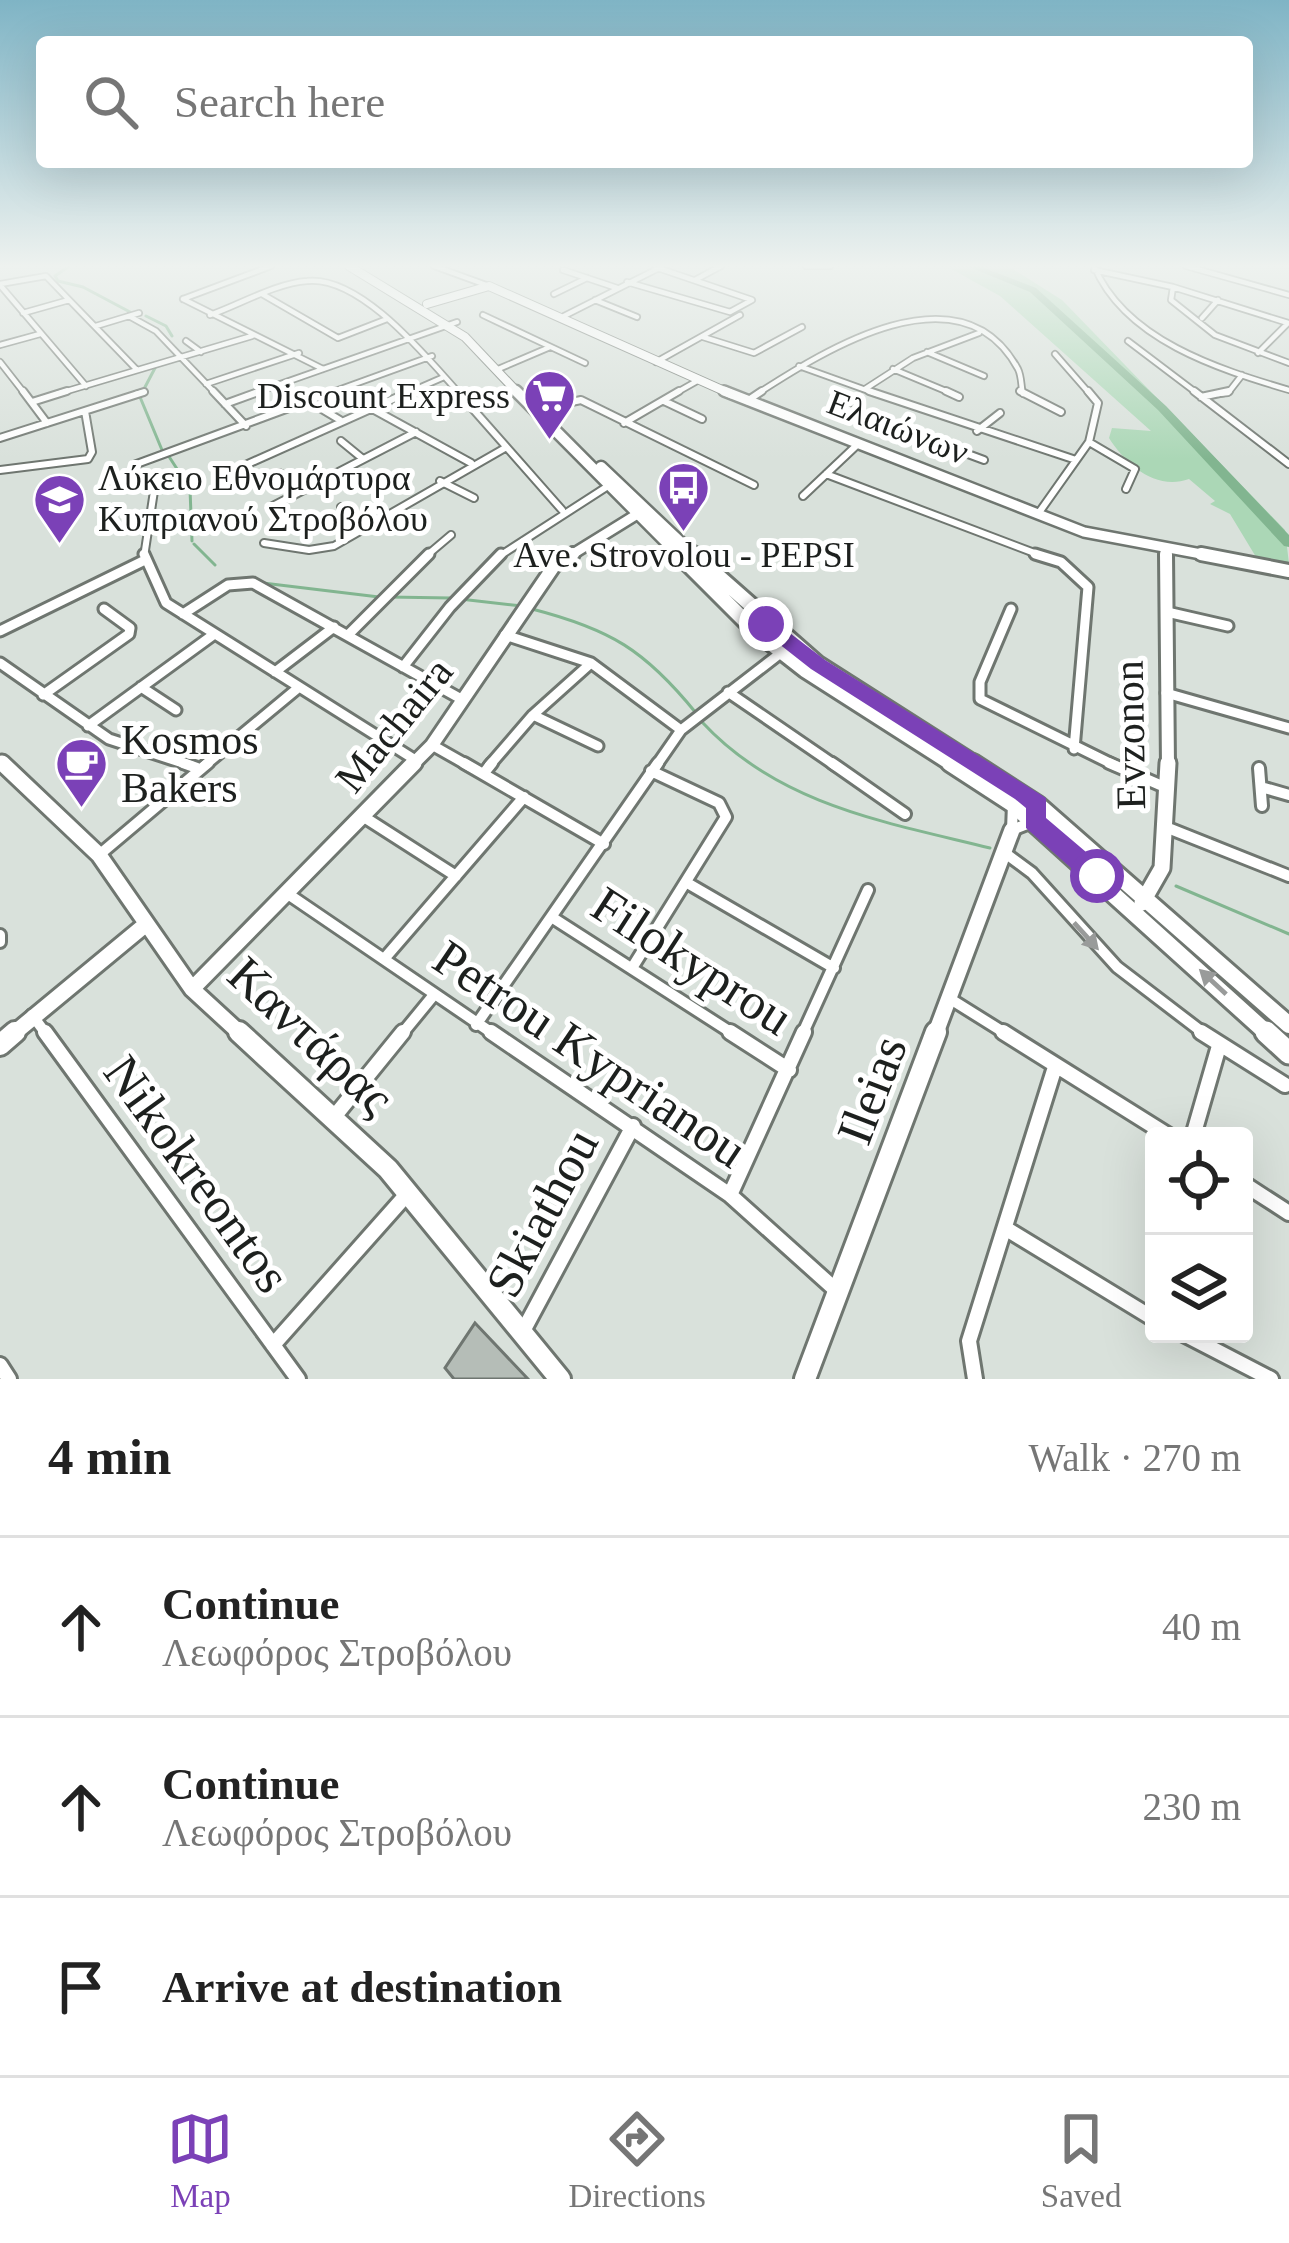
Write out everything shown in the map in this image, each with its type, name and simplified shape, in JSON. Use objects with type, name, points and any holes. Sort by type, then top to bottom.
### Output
[{"type":"main road","points":[[460,330],[543,408],[782,652],[1013,804],[1036,813]]},
{"type":"main road","points":[[501,368],[608,486],[805,655],[1036,813],[1289,1025]]},
{"type":"main road","points":[[1142,903],[1289,1053]]},
{"type":"street","points":[[37,330],[86,386]]},
{"type":"street","points":[[100,330],[137,370]]},
{"type":"street","points":[[155,330],[246,426]]},
{"type":"street","points":[[241,330],[299,353],[323,369]]},
{"type":"street","points":[[325,330],[338,338],[358,330]]},
{"type":"street","points":[[404,330],[432,356],[444,376],[562,510]]},
{"type":"street","points":[[225,404],[434,330]]},
{"type":"street","points":[[515,330],[585,363]]},
{"type":"street","name":"Ελαιώνων","points":[[593,330],[697,381],[1105,538],[1285,570]]},
{"type":"street","points":[[656,362],[713,330]]},
{"type":"street","points":[[703,337],[754,353],[796,330]]},
{"type":"street","points":[[747,401],[843,340],[882,330]]},
{"type":"street","points":[[975,330],[1021,373],[1020,393],[1061,412]]},
{"type":"street","points":[[1149,330],[1242,375],[1289,390]]},
{"type":"street","points":[[1212,330],[1289,363]]},
{"type":"street","points":[[1258,353],[1281,330]]},
{"type":"street","points":[[865,389],[927,352],[979,333]]},
{"type":"street","points":[[0,345],[40,334]]},
{"type":"street","points":[[32,402],[252,336]]},
{"type":"street","points":[[186,341],[201,352]]},
{"type":"street","points":[[1128,341],[1289,464]]},
{"type":"street","points":[[501,368],[550,347]]},
{"type":"street","points":[[927,352],[984,376]]},
{"type":"street","points":[[206,384],[299,353]]},
{"type":"street","points":[[1038,514],[1089,442],[1098,403],[1055,355]]},
{"type":"street","points":[[417,761],[213,634],[155,591],[143,561],[154,491],[134,465],[432,356]]},
{"type":"street","points":[[0,362],[47,423]]},
{"type":"street","points":[[799,366],[977,431],[1076,460]]},
{"type":"street","points":[[893,369],[959,397]]},
{"type":"street","points":[[1201,397],[1228,393],[1242,375]]},
{"type":"street","points":[[242,467],[444,376]]},
{"type":"street","points":[[295,380],[307,389]]},
{"type":"street","points":[[624,423],[697,381]]},
{"type":"street","points":[[0,438],[144,392]]},
{"type":"street","points":[[543,408],[581,400],[754,485]]},
{"type":"street","points":[[664,400],[702,419]]},
{"type":"street","points":[[310,402],[340,420]]},
{"type":"street","points":[[833,404],[984,460]]},
{"type":"street","points":[[369,407],[471,463]]},
{"type":"street","points":[[0,470],[88,459],[92,452],[85,411]]},
{"type":"street","points":[[977,431],[1000,413]]},
{"type":"street","points":[[908,431],[931,414]]},
{"type":"street","points":[[269,508],[416,432]]},
{"type":"street","points":[[341,441],[363,459]]},
{"type":"street","points":[[1089,442],[1135,469],[1126,489]]},
{"type":"street","points":[[803,496],[858,444]]},
{"type":"street","points":[[264,543],[322,549],[505,448]]},
{"type":"street","points":[[279,473],[308,488]]},
{"type":"street","points":[[826,474],[1061,562],[1082,576],[1088,587],[1074,749]]},
{"type":"street","points":[[440,481],[474,498]]},
{"type":"street","points":[[403,667],[454,598],[498,553],[608,486]]},
{"type":"street","points":[[340,507],[370,524]]},
{"type":"street","name":"Machaira","points":[[192,989],[432,745],[562,558],[641,512]]},
{"type":"street","points":[[348,634],[404,574],[451,535]]},
{"type":"street","name":"Evzonon","points":[[1142,903],[1162,868],[1168,828],[1166,550]]},
{"type":"street","points":[[0,631],[143,561]]},
{"type":"street","points":[[404,574],[420,580]]},
{"type":"street","points":[[183,614],[214,592],[246,582],[463,700]]},
{"type":"street","points":[[43,695],[127,638],[130,628],[104,609]]},
{"type":"street","points":[[1011,609],[980,682],[980,699],[1074,749],[1167,788]]},
{"type":"street","points":[[1166,612],[1228,626]]},
{"type":"street","points":[[275,672],[334,627]]},
{"type":"street","points":[[88,726],[213,634]]},
{"type":"street","points":[[506,635],[591,663],[681,730]]},
{"type":"street","points":[[476,1025],[681,730],[782,652]]},
{"type":"street","points":[[484,773],[533,715],[591,663]]},
{"type":"street","points":[[0,664],[109,740],[197,768]]},
{"type":"street","points":[[140,687],[176,710]]},
{"type":"street","points":[[100,855],[197,768],[298,688]]},
{"type":"street","points":[[728,692],[904,814]]},
{"type":"street","points":[[1166,693],[1289,728]]},
{"type":"street","points":[[533,715],[598,746]]},
{"type":"street","points":[[432,745],[604,844]]},
{"type":"street","name":"Καντάρας","points":[[0,762],[100,855],[192,989],[334,1118],[408,1193],[520,1336],[560,1379]]},
{"type":"street","points":[[1259,768],[1262,806]]},
{"type":"street","points":[[632,968],[724,822],[719,803],[651,770]]},
{"type":"street","points":[[1261,787],[1289,795]]},
{"type":"street","points":[[383,959],[524,796]]},
{"type":"street","name":"Ileias","points":[[805,1379],[1005,854],[1013,804]]},
{"type":"street","points":[[1012,830],[1036,813]]},
{"type":"street","points":[[364,817],[456,875]]},
{"type":"street","points":[[1168,828],[1289,876]]},
{"type":"street","points":[[1005,854],[1039,876],[1094,946],[1129,978],[1219,1046],[1285,1085]]},
{"type":"street","points":[[688,884],[834,968]]},
{"type":"street","points":[[730,1195],[868,890]]},
{"type":"street","name":"Petrou Kyprianou","points":[[288,894],[730,1195],[838,1292]]},
{"type":"street","name":"Filokyprou","points":[[554,918],[789,1070]]},
{"type":"street","points":[[0,1045],[145,925]]},
{"type":"street","points":[[334,1118],[433,996]]},
{"type":"street","points":[[952,1000],[1154,1127]]},
{"type":"street","name":"Nikokreontos","points":[[32,1015],[298,1379]]},
{"type":"street","points":[[1196,1127],[1219,1046]]},
{"type":"street","points":[[975,1379],[969,1341],[1055,1067]]},
{"type":"street","name":"Skiathou","points":[[520,1336],[632,1126]]},
{"type":"street","points":[[1253,1190],[1289,1214]]},
{"type":"street","points":[[273,1345],[408,1193]]},
{"type":"street","points":[[1005,1228],[1145,1314]]},
{"type":"street","points":[[1201,1343],[1271,1379]]},
{"type":"street","points":[[0,1365],[9,1379]]},
{"type":"green space","points":[[1038,330],[1091,330],[1285,530],[1289,564],[1256,557],[1230,514],[1210,504],[1215,501],[1189,479],[1165,481],[1143,473],[1109,438],[1112,428],[1151,431]]},
{"type":"building","points":[[475,1323],[528,1379],[454,1379],[445,1368]]},
{"type":"waterway","points":[[169,330],[172,336]]},
{"type":"waterway","points":[[1077,330],[1162,408],[1289,543]]},
{"type":"waterway","points":[[144,389],[155,368]]},
{"type":"waterway","points":[[140,397],[162,450]]},
{"type":"waterway","points":[[168,455],[190,489],[192,541]]},
{"type":"waterway","points":[[194,544],[215,565]]},
{"type":"waterway","points":[[263,583],[379,597]]},
{"type":"waterway","points":[[388,597],[451,598]]},
{"type":"waterway","points":[[460,599],[522,606]]},
{"type":"waterway","points":[[532,609],[583,625],[624,645],[660,673],[696,713]]},
{"type":"waterway","points":[[702,722],[732,750],[799,791],[873,819],[990,848]]},
{"type":"waterway","points":[[1176,886],[1289,934]]},
{"type":"place","name":"Discount Express","points":[[549,442]]},
{"type":"place","name":"Ave. Strovolou - PEPSI","points":[[684,533]]},
{"type":"place","name":"Λύκειο Εθνομάρτυρα Κυπριανού Στροβόλου","points":[[59,545]]},
{"type":"place","name":"Kosmos Bakers","points":[[82,810]]},
{"type":"route","points":[[766,624],[818,664],[1023,793],[1038,805],[1034,821],[1097,876]]}]
